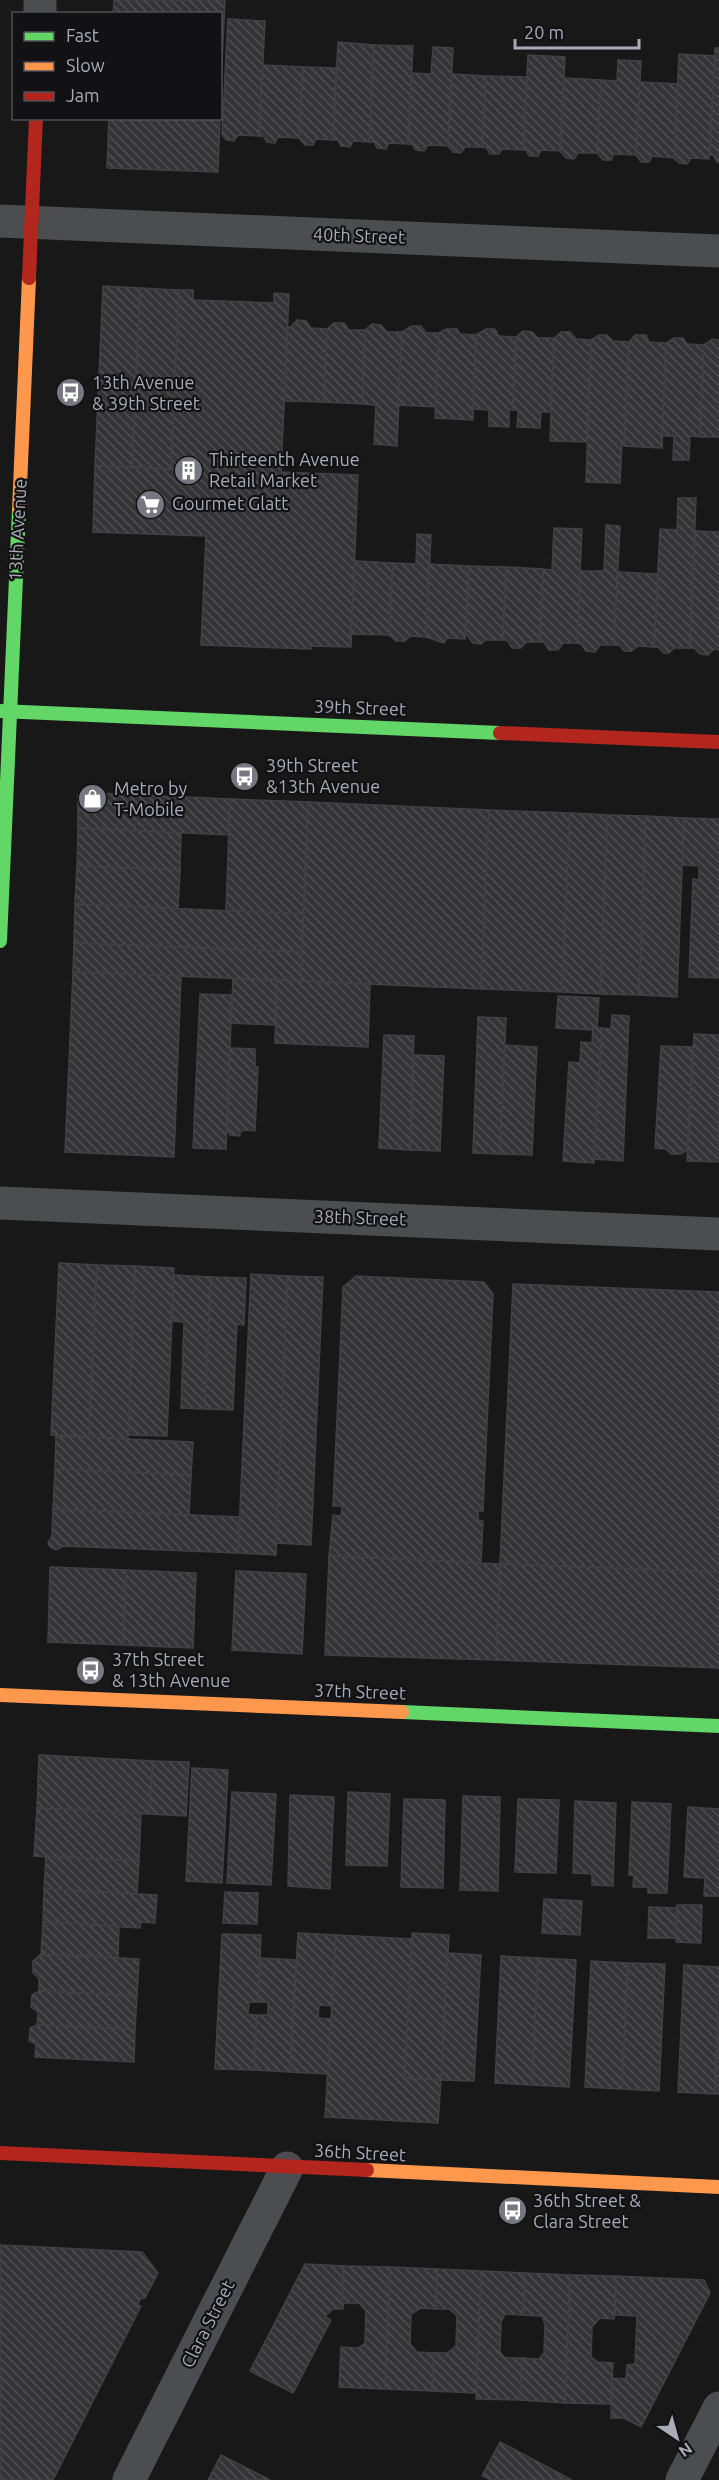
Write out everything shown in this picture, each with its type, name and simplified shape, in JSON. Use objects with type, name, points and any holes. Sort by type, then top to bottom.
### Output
[{"type":"street","name":"13th Avenue","points":[[0,941],[5,711],[36,120]]},
{"type":"street","name":"40th Street","points":[[0,221],[719,251]]},
{"type":"street","name":"39th Street","points":[[5,711],[719,742]]},
{"type":"street","name":"38th Street","points":[[0,1203],[719,1234]]},
{"type":"street","name":"37th Street","points":[[0,1695],[719,1726]]},
{"type":"street","name":"36th Street","points":[[0,2153],[719,2187]]},
{"type":"street","name":"Clara Street","points":[[129,2480],[287,2168]]},
{"type":"street","points":[[682,2480],[719,2408]]},
{"type":"building","points":[[114,0],[225,0],[222,62],[222,12],[113,12]]},
{"type":"building","points":[[228,19],[265,21],[259,136],[238,135],[234,141],[226,140],[222,134]]},
{"type":"building","points":[[338,42],[374,45],[369,142],[353,141],[350,147],[341,146],[338,140],[333,140]]},
{"type":"building","points":[[374,45],[413,46],[408,144],[389,143],[386,149],[377,148],[374,142],[369,142]]},
{"type":"building","points":[[433,47],[453,48],[448,146],[428,145],[424,151],[416,150],[412,144],[408,144],[412,73],[431,74]]},
{"type":"building","points":[[715,48],[719,48],[719,162],[713,155],[710,155]]},
{"type":"building","points":[[679,54],[715,56],[709,159],[691,158],[687,164],[679,163],[674,158]]},
{"type":"building","points":[[528,55],[565,57],[560,151],[541,150],[538,156],[529,156],[526,150],[523,150]]},
{"type":"building","points":[[618,60],[641,61],[636,155],[614,154],[611,160],[603,160],[597,153],[601,80],[617,81]]},
{"type":"building","points":[[263,65],[303,67],[299,138],[278,137],[275,143],[267,142],[263,136],[259,136]]},
{"type":"building","points":[[303,67],[336,68],[333,140],[316,139],[313,145],[305,145],[299,138]]},
{"type":"building","points":[[452,74],[486,76],[482,147],[465,147],[461,153],[453,152],[448,146]]},
{"type":"building","points":[[486,76],[527,77],[523,150],[502,149],[499,154],[490,154],[487,148],[482,147]]},
{"type":"building","points":[[564,78],[601,80],[597,153],[578,153],[574,159],[566,158],[560,151]]},
{"type":"building","points":[[640,82],[678,84],[674,158],[652,156],[649,162],[641,162],[636,155]]},
{"type":"building","points":[[109,120],[220,120],[218,172],[107,168]]},
{"type":"building","points":[[103,286],[140,288],[132,467],[95,466]]},
{"type":"building","points":[[140,288],[179,290],[171,469],[132,467]]},
{"type":"building","name":"Thirteenth Avenue Retail Market","points":[[179,290],[193,290],[193,300],[274,303],[274,293],[289,294],[281,472],[358,475],[351,647],[311,646],[311,649],[201,645],[206,536],[93,532],[95,466],[171,469]]},
{"type":"building","points":[[297,320],[306,321],[311,328],[327,329],[324,402],[284,401],[288,327],[291,327]]},
{"type":"building","points":[[334,323],[344,323],[349,330],[365,330],[362,404],[324,402],[327,329]]},
{"type":"building","points":[[372,324],[381,325],[387,332],[402,332],[397,446],[374,444],[376,405],[362,404],[365,330]]},
{"type":"building","points":[[411,326],[421,326],[426,333],[439,333],[436,407],[398,405],[402,332]]},
{"type":"building","points":[[446,329],[457,329],[460,334],[476,335],[473,420],[435,418],[439,333]]},
{"type":"building","points":[[486,329],[495,329],[499,336],[516,337],[513,410],[509,410],[509,427],[489,426],[489,410],[473,409],[476,335]]},
{"type":"building","points":[[523,331],[532,332],[538,338],[554,338],[551,412],[541,412],[540,428],[517,427],[518,410],[513,410],[516,337]]},
{"type":"building","points":[[561,332],[570,332],[576,339],[591,340],[587,442],[550,441],[554,338]]},
{"type":"building","points":[[599,335],[607,335],[613,341],[629,342],[625,444],[622,444],[620,483],[586,482],[591,340]]},
{"type":"building","points":[[635,335],[646,335],[649,342],[666,343],[662,448],[624,446],[629,342]]},
{"type":"building","points":[[674,338],[683,338],[687,344],[704,345],[700,437],[690,436],[689,460],[673,460],[674,436],[662,436],[666,343]]},
{"type":"building","points":[[712,339],[719,340],[719,437],[700,437],[704,345]]},
{"type":"building","points":[[678,498],[696,498],[690,648],[674,648],[669,653],[663,653],[658,647],[654,647],[660,529],[677,530]]},
{"type":"building","points":[[606,525],[620,526],[614,645],[600,645],[595,652],[586,651],[581,644],[577,643],[580,571],[604,571]]},
{"type":"building","points":[[554,528],[582,529],[577,643],[563,643],[558,650],[549,650],[544,642],[540,642],[543,569],[552,570]]},
{"type":"building","points":[[695,531],[719,532],[719,650],[714,649],[708,655],[700,654],[694,648],[690,648]]},
{"type":"building","points":[[417,534],[431,535],[426,637],[410,636],[405,641],[396,641],[389,635],[393,563],[416,564]]},
{"type":"building","points":[[355,561],[393,563],[389,635],[351,634]]},
{"type":"building","points":[[429,564],[469,566],[465,639],[447,638],[444,643],[426,637]]},
{"type":"building","points":[[469,566],[506,567],[503,640],[473,643],[466,634]]},
{"type":"building","points":[[506,567],[543,569],[540,642],[526,642],[521,648],[512,648],[507,640],[503,640]]},
{"type":"building","points":[[618,572],[658,574],[654,647],[638,646],[632,651],[624,651],[619,645],[614,645]]},
{"type":"building","points":[[88,788],[97,793],[230,799],[229,835],[78,828],[78,795]]},
{"type":"building","points":[[230,799],[308,802],[303,914],[226,911]]},
{"type":"building","points":[[308,802],[489,810],[481,989],[301,981]]},
{"type":"building","points":[[489,810],[570,813],[562,992],[481,989]]},
{"type":"building","points":[[570,813],[608,815],[600,994],[562,992]]},
{"type":"building","points":[[608,815],[646,816],[639,995],[600,994]]},
{"type":"building","points":[[646,816],[684,818],[677,997],[639,995]]},
{"type":"building","points":[[684,818],[719,819],[719,978],[689,977],[693,879],[699,880],[699,866],[682,865]]},
{"type":"building","points":[[78,828],[181,833],[180,870],[77,866]]},
{"type":"building","points":[[77,866],[180,870],[178,909],[75,904]]},
{"type":"building","points":[[75,904],[303,914],[302,952],[74,943]]},
{"type":"building","points":[[74,943],[302,952],[301,981],[73,972]]},
{"type":"building","points":[[73,972],[181,976],[174,1157],[65,1152]]},
{"type":"building","points":[[233,979],[277,980],[275,1025],[231,1023]]},
{"type":"building","points":[[277,980],[370,984],[368,1047],[275,1043]]},
{"type":"building","points":[[200,994],[232,995],[226,1149],[193,1148]]},
{"type":"building","points":[[558,996],[599,998],[597,1028],[593,1030],[556,1028]]},
{"type":"building","points":[[612,1015],[629,1016],[623,1161],[594,1159],[602,1028],[611,1029]]},
{"type":"building","points":[[478,1017],[506,1018],[500,1154],[473,1153]]},
{"type":"building","points":[[593,1028],[602,1028],[594,1163],[563,1161],[569,1062],[580,1063],[581,1042],[592,1043]]},
{"type":"building","points":[[694,1034],[719,1035],[718,1162],[687,1161]]},
{"type":"building","points":[[384,1035],[414,1036],[410,1150],[379,1148]]},
{"type":"building","points":[[505,1045],[537,1047],[532,1155],[500,1154]]},
{"type":"building","points":[[661,1046],[693,1047],[687,1150],[681,1154],[671,1154],[666,1149],[655,1148]]},
{"type":"building","points":[[230,1048],[255,1049],[255,1067],[258,1067],[255,1131],[245,1130],[240,1132],[240,1136],[230,1135],[227,1132]]},
{"type":"building","points":[[414,1055],[444,1056],[440,1151],[410,1150]]},
{"type":"building","points":[[59,1263],[97,1265],[89,1437],[51,1435]]},
{"type":"building","points":[[97,1265],[135,1266],[128,1439],[89,1437]]},
{"type":"building","points":[[135,1266],[174,1268],[167,1436],[128,1435]]},
{"type":"building","points":[[251,1274],[288,1276],[276,1555],[238,1553]]},
{"type":"building","points":[[174,1275],[211,1277],[205,1409],[181,1408],[184,1322],[172,1321]]},
{"type":"building","points":[[288,1276],[323,1277],[311,1545],[276,1543]]},
{"type":"building","points":[[356,1276],[484,1282],[493,1294],[483,1511],[478,1511],[478,1520],[483,1521],[481,1563],[329,1556],[333,1515],[341,1516],[342,1506],[333,1506],[343,1287]]},
{"type":"building","points":[[211,1277],[246,1278],[244,1325],[237,1324],[233,1410],[205,1409]]},
{"type":"building","points":[[513,1284],[719,1292],[719,1572],[500,1564]]},
{"type":"building","points":[[56,1436],[193,1442],[191,1475],[55,1469]]},
{"type":"building","points":[[55,1469],[191,1475],[189,1515],[53,1509]]},
{"type":"building","points":[[53,1509],[240,1517],[238,1553],[63,1546],[56,1550],[48,1543],[52,1536]]},
{"type":"building","points":[[329,1556],[500,1564],[496,1660],[325,1655]]},
{"type":"building","points":[[500,1564],[719,1572],[719,1668],[496,1660]]},
{"type":"building","points":[[50,1567],[126,1570],[123,1645],[48,1642]]},
{"type":"building","points":[[126,1570],[196,1573],[193,1648],[123,1645]]},
{"type":"building","points":[[236,1571],[306,1574],[302,1654],[232,1650]]},
{"type":"building","points":[[39,1755],[153,1761],[149,1814],[37,1808]]},
{"type":"building","points":[[153,1761],[189,1762],[186,1816],[149,1814]]},
{"type":"building","points":[[192,1768],[228,1770],[222,1883],[186,1881]]},
{"type":"building","points":[[232,1792],[276,1794],[271,1885],[227,1883]]},
{"type":"building","points":[[348,1792],[390,1794],[387,1866],[346,1865]]},
{"type":"building","points":[[290,1795],[334,1797],[330,1889],[288,1886]]},
{"type":"building","points":[[463,1796],[500,1797],[498,1891],[460,1890]]},
{"type":"building","points":[[404,1799],[445,1800],[443,1888],[401,1887]]},
{"type":"building","points":[[518,1799],[559,1800],[556,1873],[515,1872]]},
{"type":"building","points":[[575,1801],[616,1803],[613,1886],[592,1885],[592,1874],[573,1873]]},
{"type":"building","points":[[632,1802],[671,1804],[667,1893],[648,1893],[648,1887],[633,1887],[634,1875],[629,1875]]},
{"type":"building","points":[[688,1807],[719,1809],[719,1896],[704,1896],[705,1878],[684,1877]]},
{"type":"building","points":[[37,1808],[141,1813],[139,1861],[34,1856]]},
{"type":"building","points":[[46,1856],[139,1861],[137,1894],[44,1889]]},
{"type":"building","points":[[44,1889],[157,1895],[155,1923],[141,1922],[140,1928],[43,1922]]},
{"type":"building","points":[[225,1892],[258,1893],[257,1924],[223,1923]]},
{"type":"building","points":[[544,1899],[563,1900],[561,1934],[542,1933]]},
{"type":"building","points":[[563,1900],[582,1901],[580,1935],[561,1934]]},
{"type":"building","points":[[677,1905],[702,1905],[701,1943],[676,1942]]},
{"type":"building","points":[[649,1907],[677,1908],[676,1938],[648,1938]]},
{"type":"building","points":[[43,1922],[119,1926],[118,1958],[41,1954]]},
{"type":"building","points":[[298,1933],[336,1935],[332,2006],[319,2005],[318,2018],[331,2019],[328,2074],[290,2072]]},
{"type":"building","points":[[412,1933],[449,1935],[441,2080],[404,2078]]},
{"type":"building","points":[[222,1934],[261,1935],[258,2002],[249,2002],[248,2014],[257,2015],[254,2070],[215,2069]]},
{"type":"building","points":[[336,1935],[412,1939],[404,2078],[441,2080],[438,2123],[325,2117]]},
{"type":"building","points":[[448,1953],[481,1955],[474,2081],[441,2080]]},
{"type":"building","points":[[41,1954],[139,1959],[137,1996],[39,1991],[39,1978],[33,1973],[33,1961]]},
{"type":"building","points":[[501,1956],[538,1958],[532,2085],[495,2083]]},
{"type":"building","points":[[260,1958],[296,1960],[290,2072],[254,2070],[257,2015],[268,2015],[268,2002],[258,2002]]},
{"type":"building","points":[[538,1958],[576,1960],[569,2087],[532,2085]]},
{"type":"building","points":[[591,1961],[628,1963],[622,2089],[585,2087]]},
{"type":"building","points":[[628,1963],[665,1964],[659,2091],[622,2089]]},
{"type":"building","points":[[684,1965],[719,1967],[715,2094],[678,2092]]},
{"type":"building","points":[[39,1991],[137,1996],[135,2029],[37,2025],[38,2012],[31,2007],[32,1995]]},
{"type":"building","points":[[719,2012],[719,2094],[715,2094]]},
{"type":"building","points":[[37,2025],[135,2029],[134,2062],[35,2057],[36,2044],[29,2041],[30,2028]]},
{"type":"building","points":[[0,2245],[142,2252],[158,2273],[145,2298],[141,2298],[137,2305],[141,2306],[53,2480],[0,2480]]},
{"type":"building","points":[[305,2264],[344,2266],[343,2309],[333,2309],[325,2316],[331,2320],[293,2393],[250,2371]]},
{"type":"building","points":[[344,2266],[390,2267],[385,2389],[339,2387],[341,2347],[358,2348],[365,2343],[366,2311],[359,2303],[342,2303]]},
{"type":"building","points":[[390,2267],[437,2269],[436,2309],[421,2308],[411,2314],[410,2344],[417,2352],[434,2353],[432,2391],[385,2389]]},
{"type":"building","points":[[437,2269],[481,2271],[476,2393],[432,2391],[434,2353],[447,2353],[456,2346],[457,2316],[449,2309],[436,2309]]},
{"type":"building","points":[[481,2271],[525,2273],[523,2315],[505,2314],[501,2322],[500,2352],[505,2358],[522,2358],[520,2400],[476,2399]]},
{"type":"building","points":[[525,2273],[570,2275],[565,2403],[520,2400],[522,2358],[539,2359],[544,2353],[545,2324],[542,2316],[523,2315]]},
{"type":"building","points":[[570,2275],[616,2276],[614,2319],[600,2318],[592,2327],[591,2357],[598,2362],[613,2363],[611,2404],[565,2403]]},
{"type":"building","points":[[616,2276],[704,2280],[710,2293],[641,2427],[624,2418],[611,2418],[612,2378],[626,2379],[627,2365],[635,2364],[637,2316],[615,2315]]},
{"type":"building","points":[[500,2442],[572,2480],[491,2480],[482,2476]]},
{"type":"building","points":[[221,2455],[270,2480],[208,2480]]},
{"type":"traffic: fast","points":[[0,941],[19,510]]},
{"type":"traffic: fast","points":[[0,711],[500,733]]},
{"type":"traffic: fast","points":[[402,1712],[719,1726]]},
{"type":"traffic: slow","points":[[19,510],[29,278]]},
{"type":"traffic: slow","points":[[0,1695],[402,1712]]},
{"type":"traffic: slow","points":[[367,2170],[719,2187]]},
{"type":"traffic: jam","points":[[29,278],[36,120]]},
{"type":"traffic: jam","points":[[500,733],[719,742]]},
{"type":"traffic: jam","points":[[0,2153],[367,2170]]},
{"type":"place","name":"13th Avenue & 39th Street","points":[[71,393]]},
{"type":"place","name":"Thirteenth Avenue Retail Market","points":[[188,470]]},
{"type":"place","name":"Gourmet Glatt","points":[[151,504]]},
{"type":"place","name":"39th Street &13th Avenue","points":[[245,776]]},
{"type":"place","name":"Metro by T-Mobile","points":[[93,799]]},
{"type":"place","name":"37th Street & 13th Avenue","points":[[91,1670]]},
{"type":"place","name":"36th Street & Clara Street","points":[[512,2211]]}]
